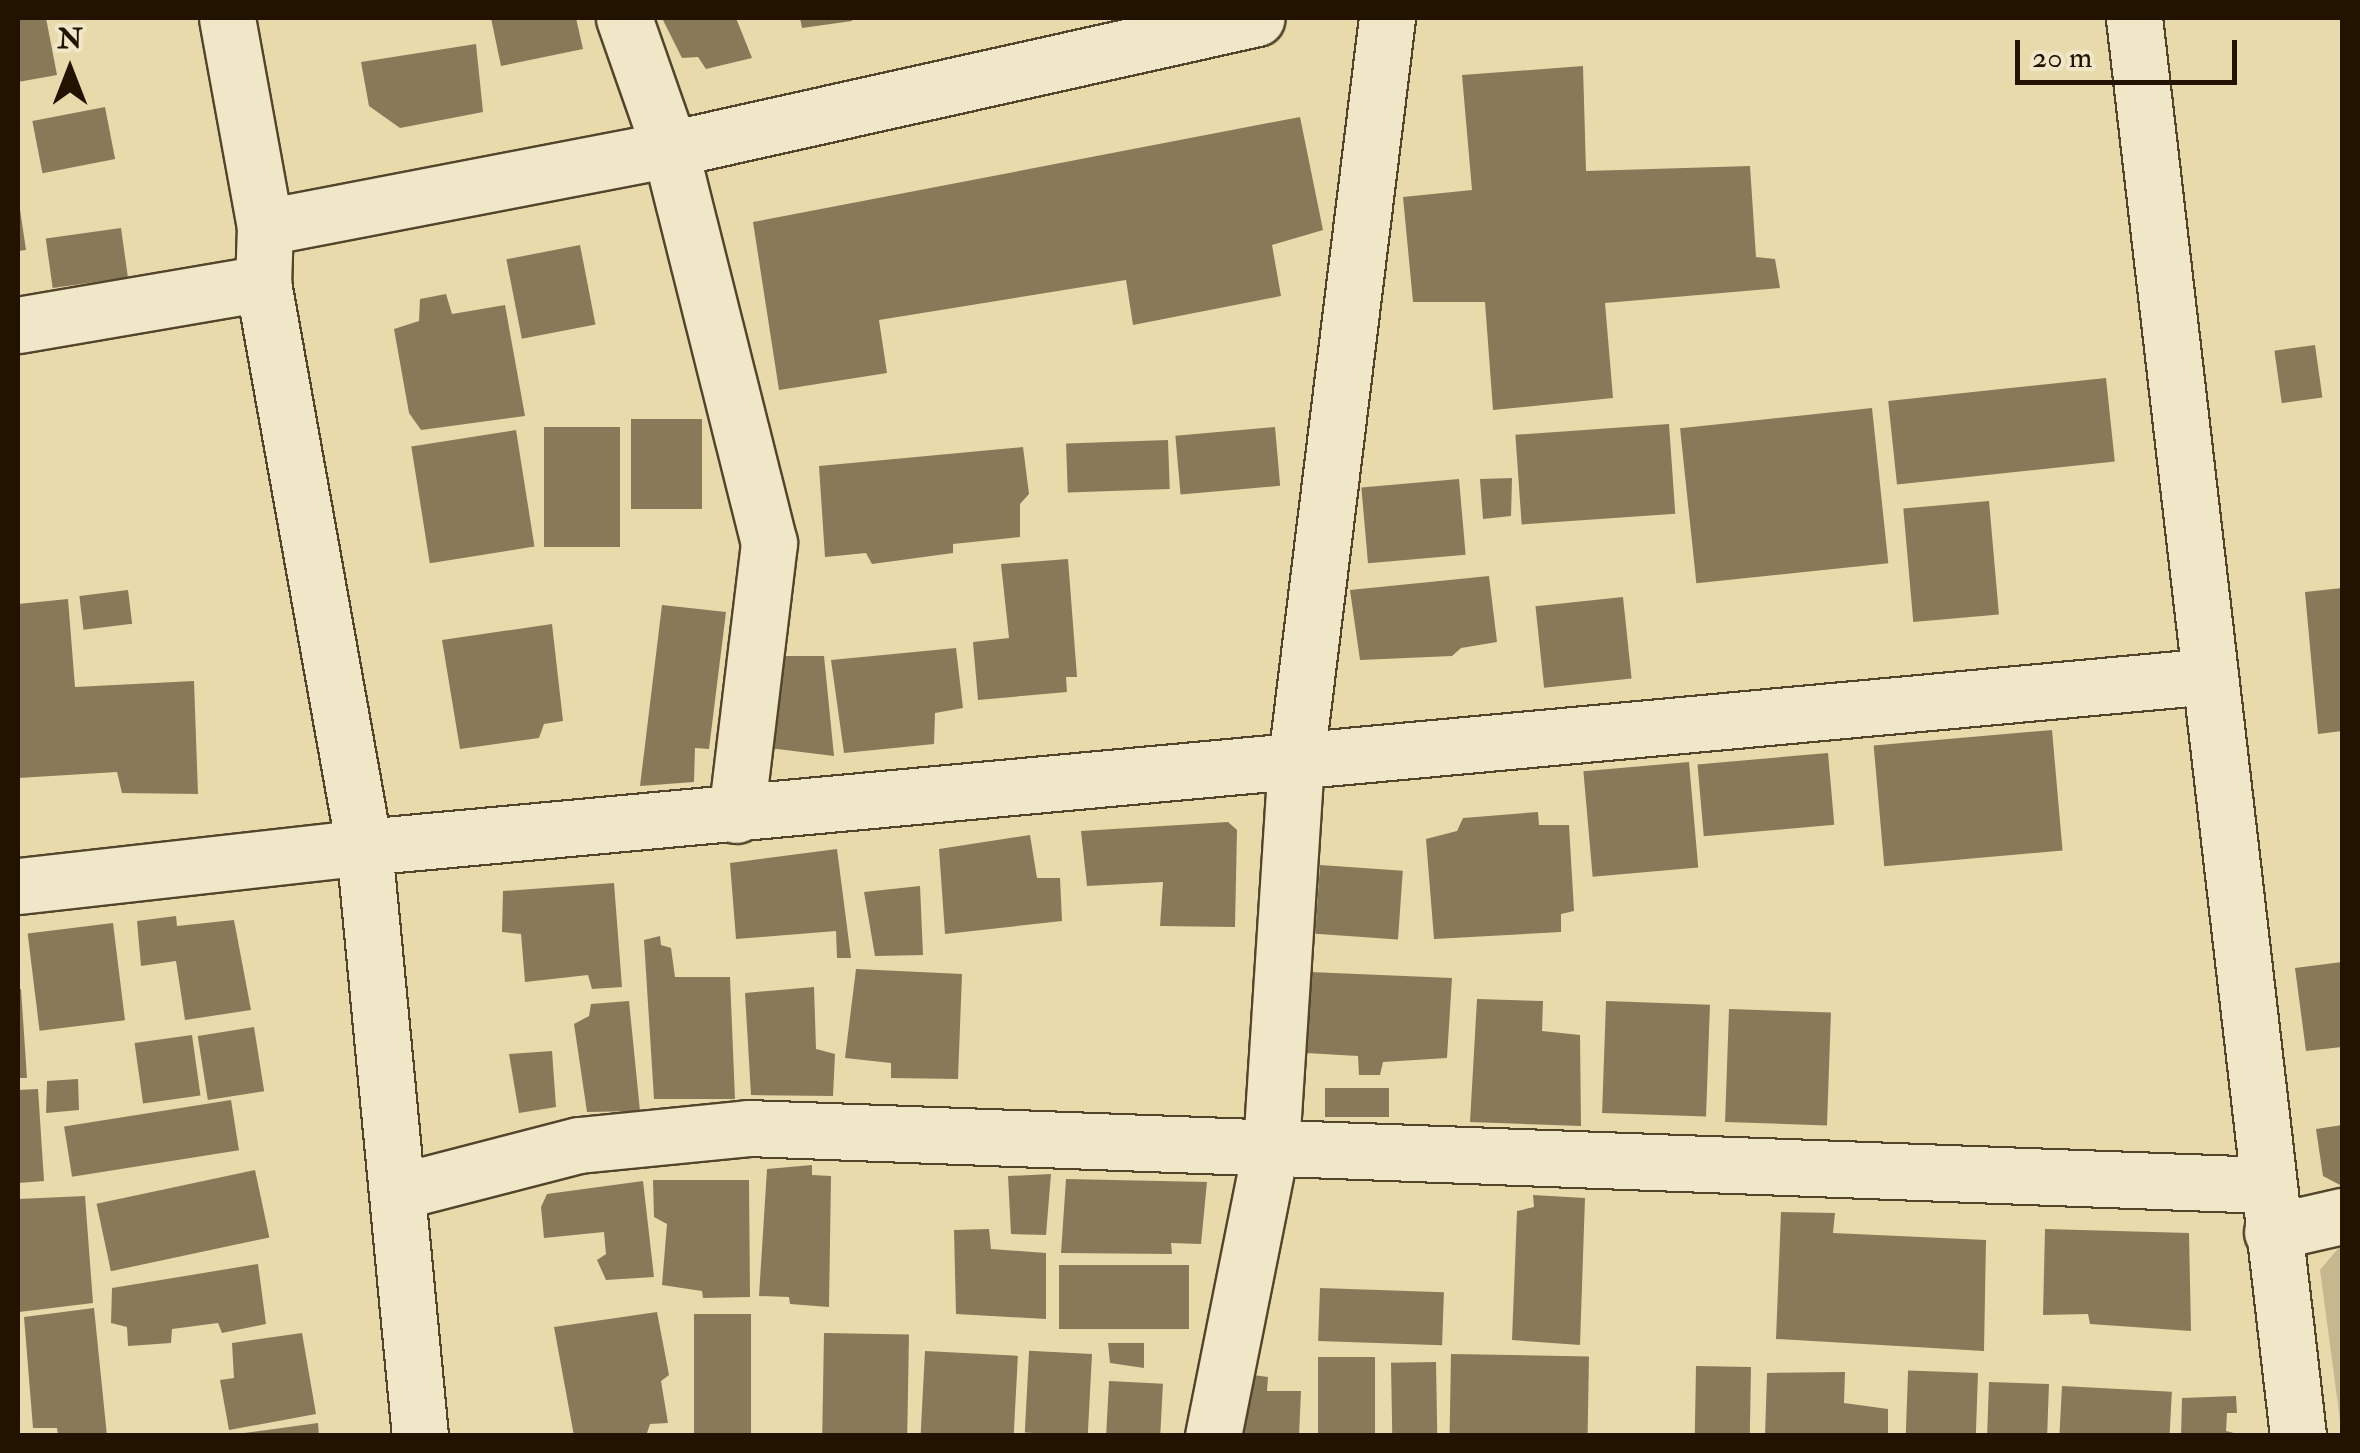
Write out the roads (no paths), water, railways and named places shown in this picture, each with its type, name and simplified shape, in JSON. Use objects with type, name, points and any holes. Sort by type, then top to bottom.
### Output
[{"type":"street","points":[[227,18],[265,226],[263,283],[364,848],[420,1436]]},
{"type":"street","points":[[624,18],[670,149],[769,543],[736,815]]},
{"type":"street","points":[[265,226],[670,149],[1257,18]]},
{"type":"street","points":[[1213,1436],[1271,1147],[1296,760],[1386,18]]},
{"type":"street","points":[[2134,18],[2298,1436]]},
{"type":"street","points":[[18,325],[263,283]]},
{"type":"street","points":[[18,886],[364,848],[2210,676]]},
{"type":"street","points":[[397,1192],[579,1146],[748,1128],[1271,1147],[2269,1208],[2342,1216]]}]
